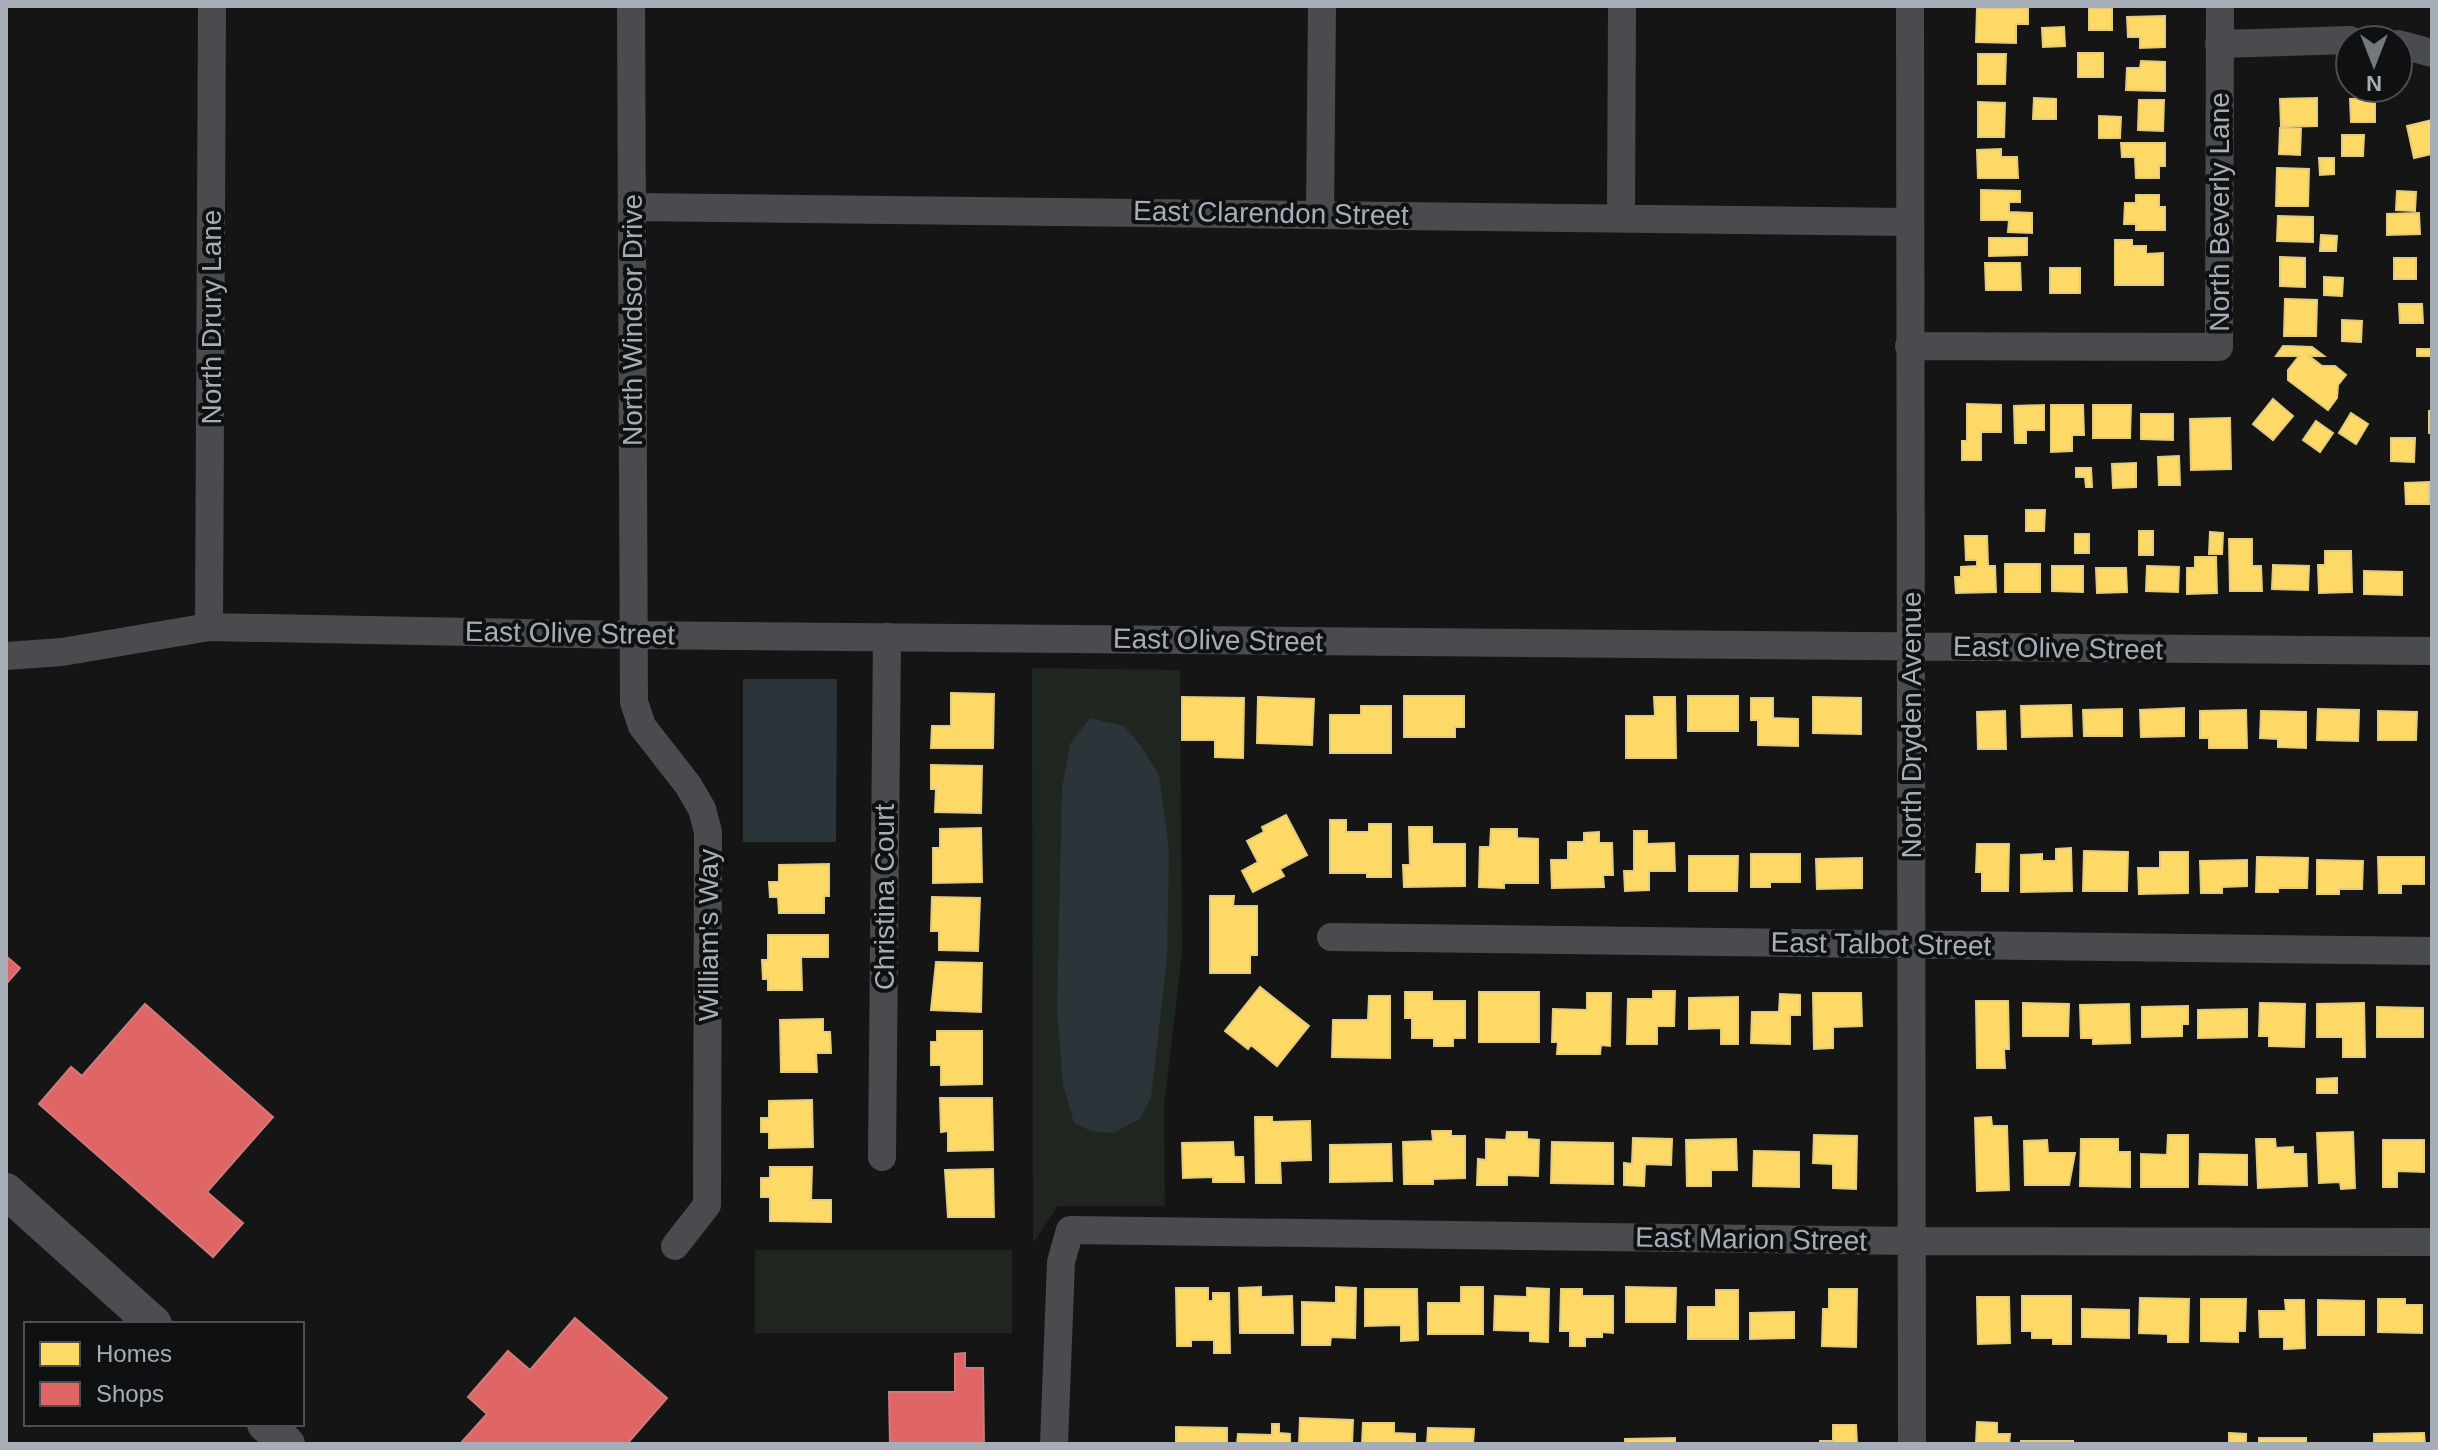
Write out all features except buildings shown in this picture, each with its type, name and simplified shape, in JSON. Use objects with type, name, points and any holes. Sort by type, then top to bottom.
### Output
[{"type":"main road","points":[[6,1191],[152,1322]]},
{"type":"main road","points":[[267,1426],[287,1444]]},
{"type":"street","name":"North Drury Lane","points":[[209,627],[212,6]]},
{"type":"street","name":"North Windsor Drive","points":[[631,6],[632,635]]},
{"type":"street","points":[[1320,214],[1322,6]]},
{"type":"street","points":[[1621,217],[1622,6]]},
{"type":"street","name":"North Dryden Avenue","points":[[1910,6],[1912,1444]]},
{"type":"street","name":"North Beverly Lane","points":[[1909,346],[2219,347],[2220,6]]},
{"type":"street","points":[[2219,44],[2334,40]]},
{"type":"street","name":"East Clarendon Street","points":[[632,207],[1910,222]]},
{"type":"street","name":"East Olive Street","points":[[6,656],[62,652],[209,627],[632,635],[2432,651]]},
{"type":"street","name":"William's Way","points":[[632,635],[634,702],[642,726],[688,785],[702,809],[708,832],[707,1205],[675,1246]]},
{"type":"street","name":"Christina Court","points":[[882,1157],[887,637]]},
{"type":"street","name":"East Talbot Street","points":[[1331,937],[2432,951]]},
{"type":"street","name":"East Marion Street","points":[[1054,1444],[1061,1262],[1070,1230],[1913,1241],[2432,1242]]},
{"type":"shaded area","points":[[1032,668],[1180,670],[1182,954],[1164,1107],[1165,1206],[1058,1206],[1033,1243]]},
{"type":"shaded area","points":[[743,679],[837,679],[836,842],[743,842]]},
{"type":"shaded area","points":[[1090,718],[1124,726],[1159,775],[1169,850],[1167,959],[1151,1097],[1140,1119],[1113,1133],[1091,1131],[1074,1123],[1063,1085],[1057,1011],[1062,788],[1070,744]]},
{"type":"shaded area","points":[[755,1250],[1012,1250],[1012,1333],[755,1333]]}]
